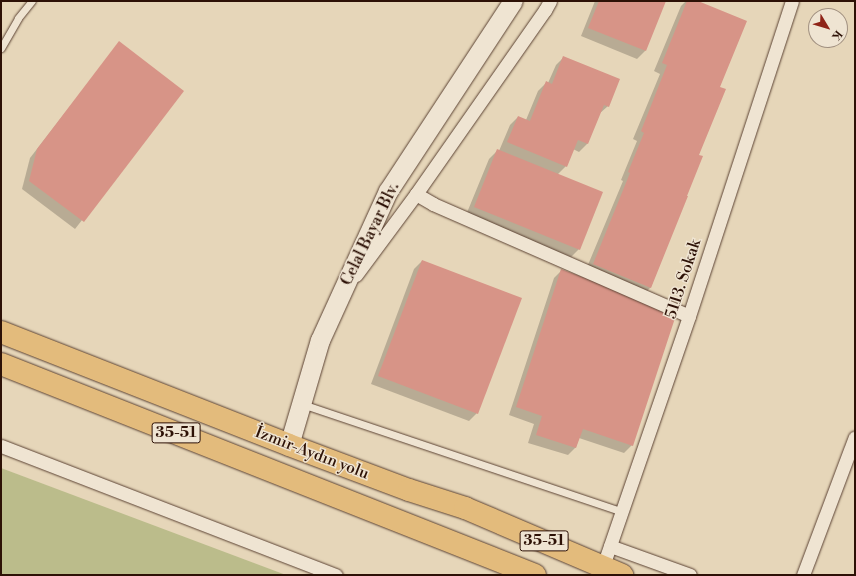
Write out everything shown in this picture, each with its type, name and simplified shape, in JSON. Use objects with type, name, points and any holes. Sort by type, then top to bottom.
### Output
[{"type":"highway","name":"İzmir-Aydın yolu","points":[[1,332],[289,445],[409,490],[606,556],[622,575]]},
{"type":"highway","name":"İzmir-Aydın yolu","points":[[1,364],[535,575]]},
{"type":"street","name":"Celal Bayar Blv.","points":[[289,445],[320,340],[388,191],[513,1]]},
{"type":"street","points":[[338,300],[416,194],[546,10],[550,1]]},
{"type":"street","name":"5113. Sokak","points":[[606,556],[689,316],[790,2]]},
{"type":"street","points":[[416,194],[433,204],[689,316]]},
{"type":"street","points":[[803,575],[855,437]]},
{"type":"street","points":[[1,446],[336,575]]},
{"type":"street","points":[[606,556],[690,575]]},
{"type":"lane","points":[[1,48],[18,18],[32,1]]},
{"type":"lane","points":[[301,404],[622,512]]},
{"type":"green space","points":[[1,468],[286,575],[1,575]]},
{"type":"building","points":[[599,1],[666,1],[646,51],[588,28]]},
{"type":"building","points":[[687,1],[698,1],[747,21],[720,87],[726,89],[699,155],[703,156],[651,288],[593,264],[630,173],[628,172],[644,133],[641,131],[667,65],[662,63]]},
{"type":"building","points":[[119,41],[184,91],[84,222],[29,181],[37,149]]},
{"type":"building","points":[[563,56],[620,79],[609,107],[604,105],[588,144],[578,140],[567,167],[507,142],[518,116],[530,121],[546,81],[552,84]]},
{"type":"building","points":[[497,149],[603,192],[580,250],[474,207]]},
{"type":"building","points":[[422,260],[522,298],[478,414],[378,376]]},
{"type":"building","points":[[561,269],[677,312],[633,446],[583,429],[576,448],[536,435],[542,416],[516,407]]}]
